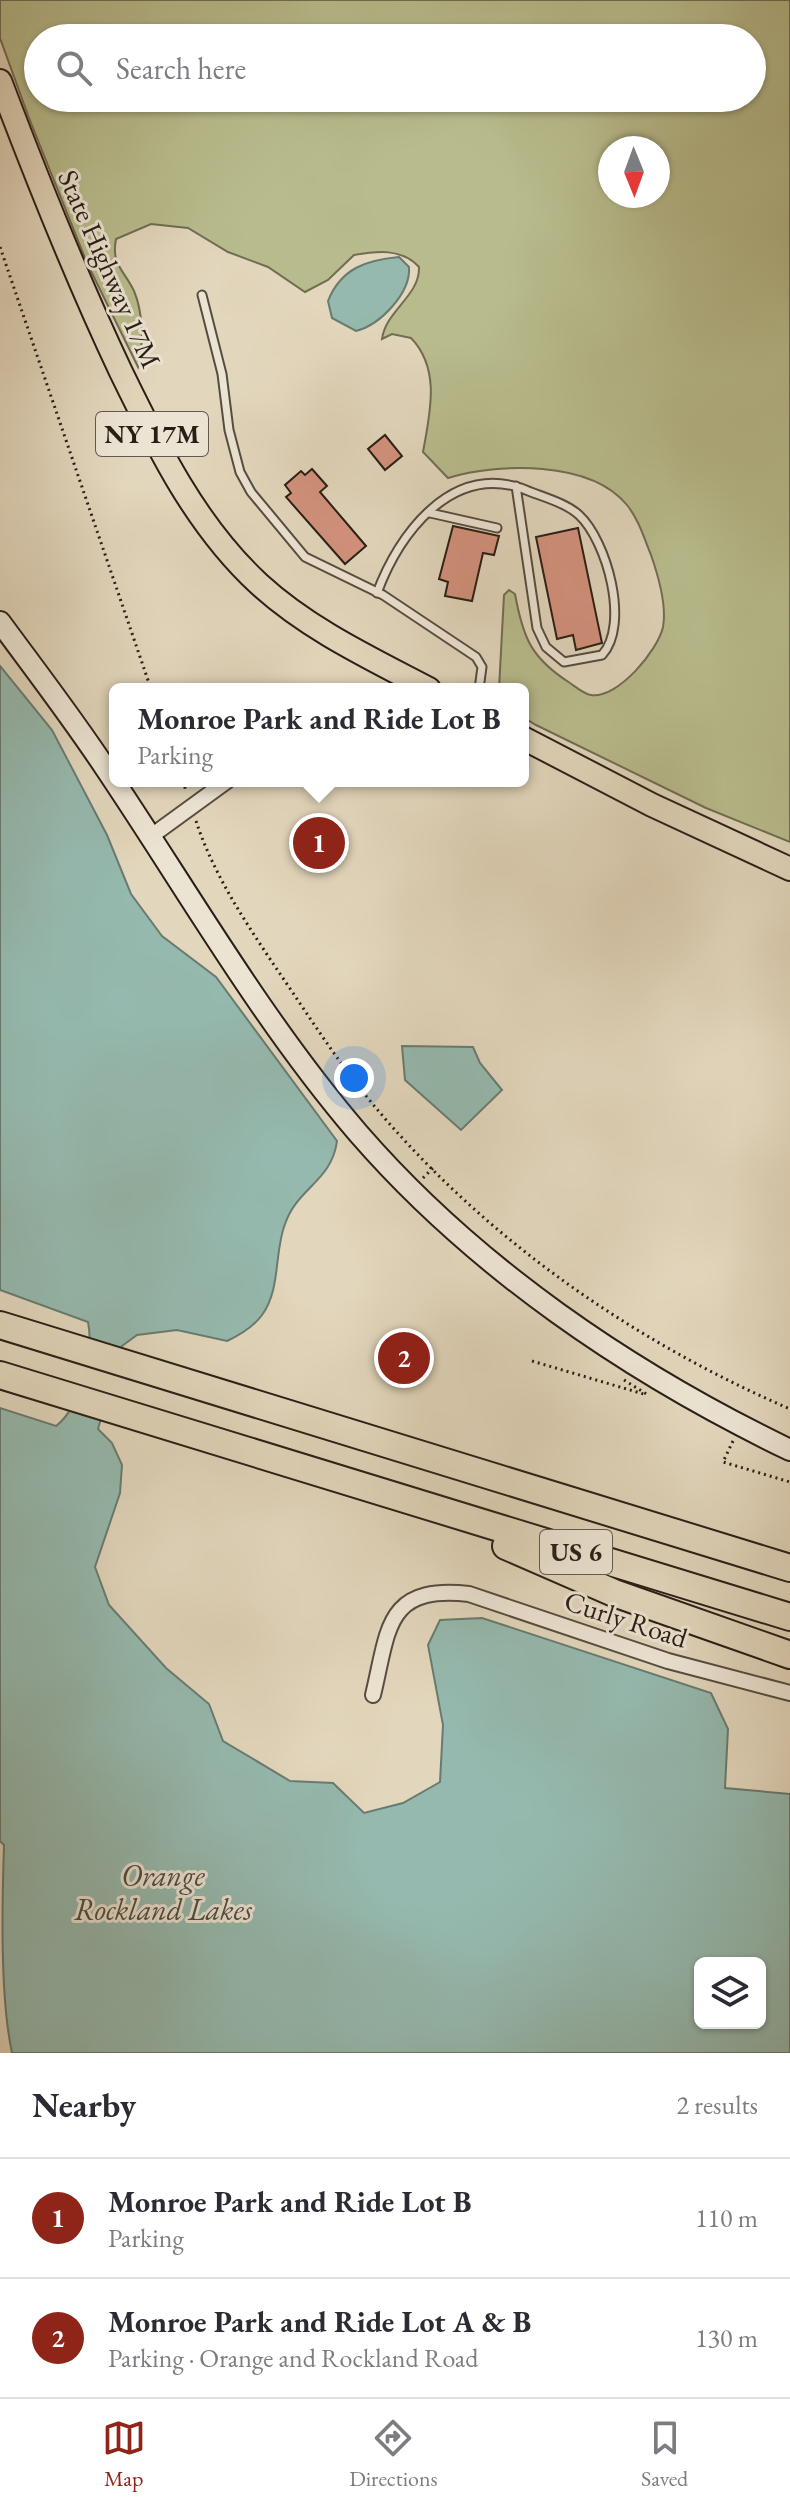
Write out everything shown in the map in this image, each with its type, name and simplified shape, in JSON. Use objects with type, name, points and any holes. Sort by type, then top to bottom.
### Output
[{"type":"highway","name":"US 6","points":[[0,1325],[790,1568]]},
{"type":"highway","name":"US 6","points":[[0,1375],[790,1617]]},
{"type":"highway","points":[[363,1487],[442,1524],[497,1543],[601,1588],[790,1655]]},
{"type":"highway","points":[[648,1525],[790,1554]]},
{"type":"main road","name":"State Highway 17M","points":[[0,81],[82,290],[181,487],[220,544],[260,585],[326,634],[418,683]]},
{"type":"main road","points":[[529,741],[652,805],[790,869]]},
{"type":"street","points":[[0,622],[109,773]]},
{"type":"street","points":[[118,787],[299,1058],[357,1131],[411,1189],[530,1290],[618,1355],[790,1450]]},
{"type":"street","points":[[150,837],[219,787]]},
{"type":"street","name":"Curly Road","points":[[373,1695],[390,1624],[403,1606],[419,1595],[442,1591],[469,1594],[668,1661],[790,1693]]},
{"type":"lane","points":[[202,295],[222,374],[229,430],[244,481],[305,557],[377,593],[476,657],[482,667],[480,683]]},
{"type":"lane","points":[[377,593],[399,543],[452,493],[464,487],[494,483],[516,486],[571,509],[593,535],[615,587],[609,645],[602,655],[564,662],[546,647],[537,628],[516,486]]},
{"type":"lane","points":[[430,513],[497,528]]},
{"type":"path","points":[[0,247],[149,683]]},
{"type":"path","points":[[185,787],[233,900],[297,1002],[376,1108],[433,1168],[487,1220],[581,1294],[669,1351],[790,1409]]},
{"type":"path","points":[[532,1361],[652,1397]]},
{"type":"path","points":[[734,1439],[723,1462],[790,1482]]},
{"type":"green space","points":[[0,0],[790,0],[790,842],[706,808],[536,725],[529,721],[529,683],[499,683],[504,595],[509,590],[515,594],[521,623],[538,655],[557,674],[591,695],[602,694],[624,681],[653,648],[663,627],[661,590],[638,523],[627,505],[611,490],[567,473],[542,469],[492,470],[448,478],[423,452],[431,392],[427,363],[411,338],[392,334],[382,339],[390,320],[414,286],[419,267],[397,254],[354,255],[328,280],[305,292],[268,267],[228,252],[188,228],[151,224],[116,239],[115,248],[117,261],[134,291],[141,318],[138,367],[87,263],[27,112],[766,112],[766,24],[24,24],[24,104],[0,38]]},
{"type":"water","points":[[399,257],[409,267],[408,277],[399,297],[384,315],[356,331],[332,318],[328,301],[348,273],[376,260]]},
{"type":"water","name":"Orange Rockland Lakes","points":[[0,666],[52,730],[107,835],[131,894],[162,936],[216,977],[337,1141],[328,1166],[290,1212],[282,1235],[272,1294],[255,1323],[227,1341],[177,1330],[137,1335],[122,1346],[98,1429],[112,1443],[122,1465],[120,1493],[95,1567],[109,1605],[166,1668],[209,1704],[223,1741],[290,1781],[333,1783],[364,1813],[403,1803],[440,1782],[443,1725],[428,1645],[440,1620],[482,1618],[711,1693],[728,1729],[725,1788],[790,1794],[790,2053],[12,2053],[4,1979],[4,1845],[0,1841],[0,1408],[56,1426],[65,1418],[78,1393],[87,1363],[88,1322],[0,1290]]},
{"type":"water","points":[[402,1046],[473,1047],[480,1063],[502,1090],[461,1130],[405,1080]]},
{"type":"pier","points":[[87,1337],[125,1349],[104,1422],[66,1411]]},
{"type":"building","points":[[385,435],[402,456],[385,470],[368,449]]},
{"type":"building","points":[[312,469],[327,486],[320,492],[366,546],[345,564],[286,497],[291,493],[285,485],[301,471],[305,475]]},
{"type":"building","points":[[453,526],[499,536],[494,555],[483,553],[472,601],[445,596],[448,582],[439,579]]},
{"type":"building","points":[[578,528],[602,643],[576,650],[573,635],[557,639],[536,537]]},
{"type":"place","name":"Monroe Park and Ride Lot B","points":[[319,843]]},
{"type":"place","name":"Monroe Park and Ride Lot A & B","points":[[404,1358]]}]
